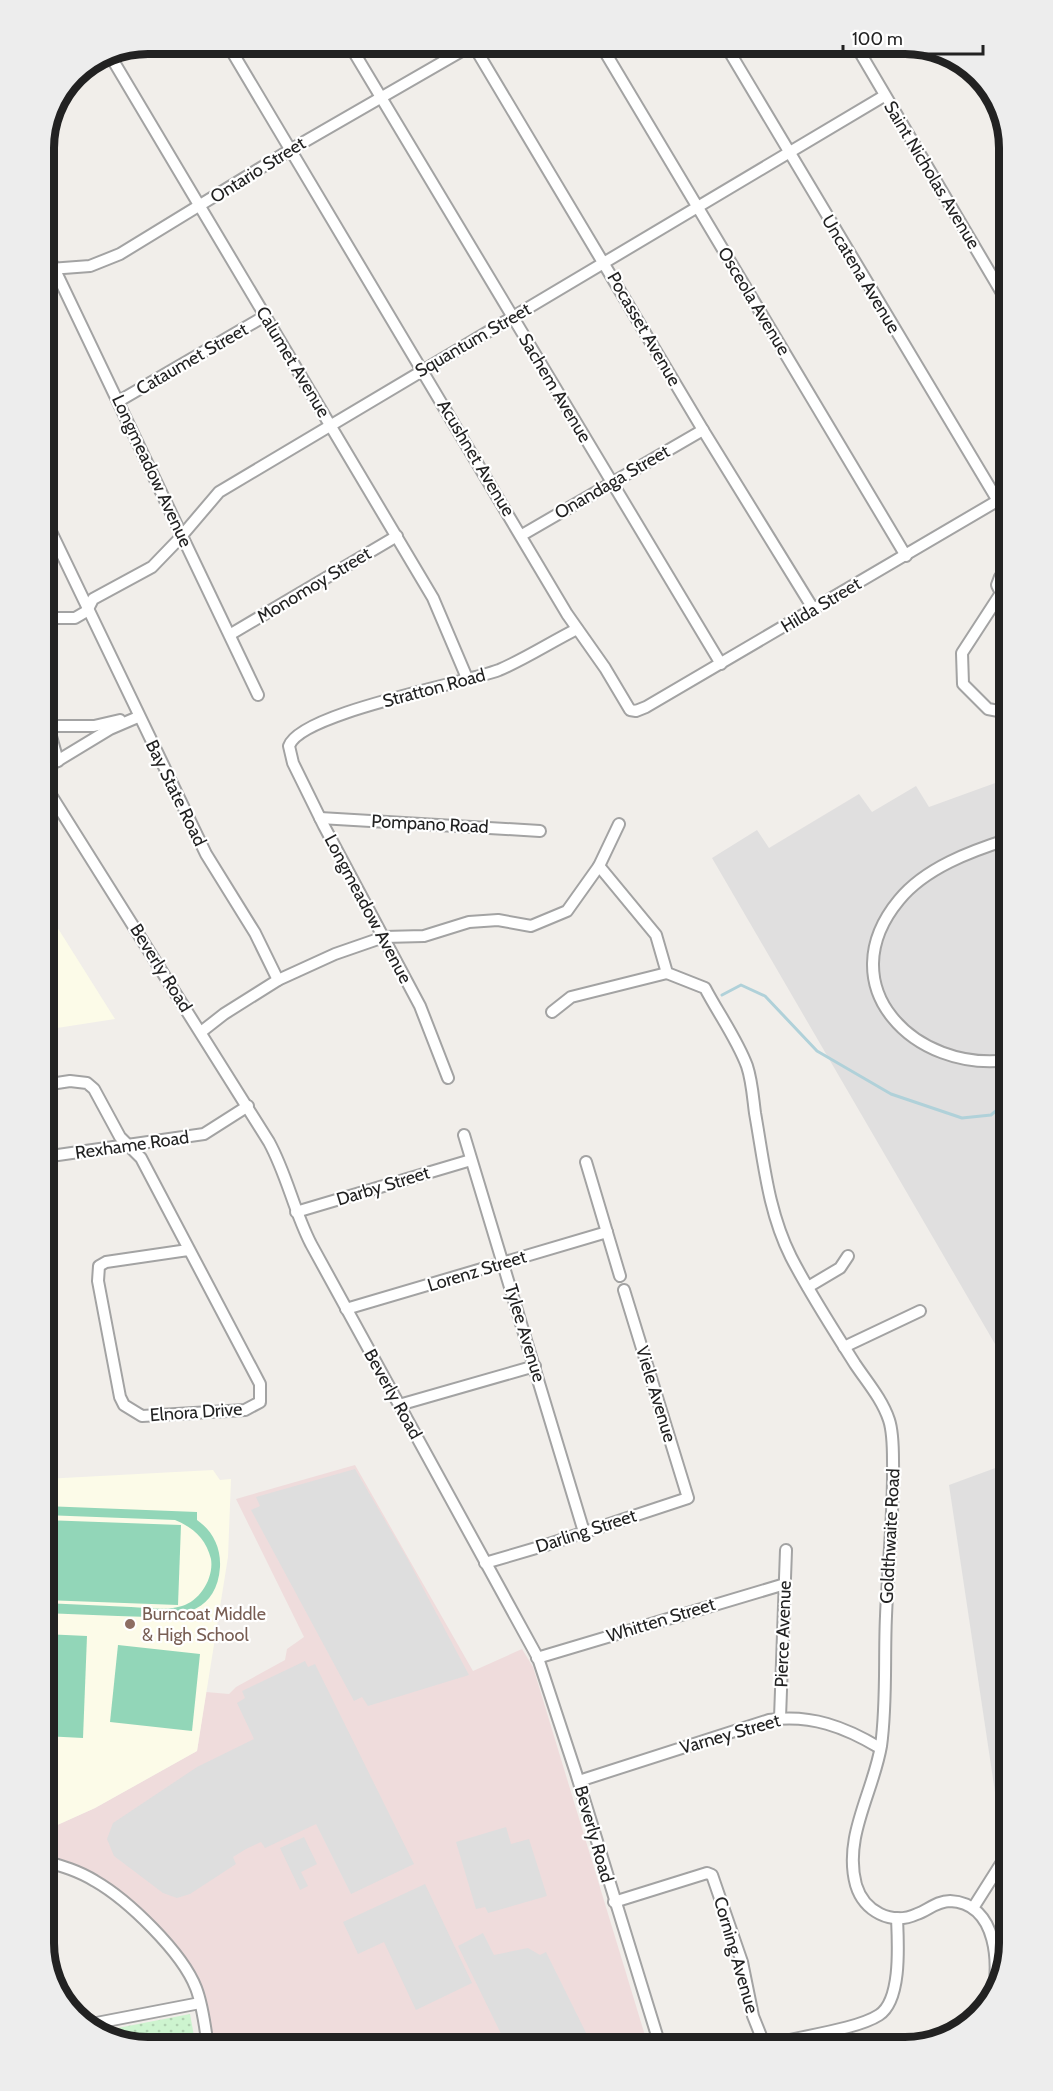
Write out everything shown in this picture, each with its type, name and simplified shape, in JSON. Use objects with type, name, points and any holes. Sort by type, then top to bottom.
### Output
[{"type":"street","name":"Acushnet Avenue","points":[[233,54],[577,629],[605,668],[630,711]]},
{"type":"street","name":"Sachem Avenue","points":[[355,54],[720,664]]},
{"type":"street","name":"Ontario Street","points":[[54,271],[81,268],[110,259],[290,150],[457,54]]},
{"type":"street","name":"Pocasset Avenue","points":[[480,54],[703,430],[814,610]]},
{"type":"street","name":"Osceola Avenue","points":[[606,54],[906,556]]},
{"type":"street","name":"Uncatena Avenue","points":[[731,54],[998,501]]},
{"type":"street","name":"Saint Nicholas Avenue","points":[[861,54],[999,287]]},
{"type":"street","name":"Calumet Avenue","points":[[113,61],[439,609],[467,678]]},
{"type":"street","name":"Squantum Street","points":[[87,611],[93,599],[152,567],[219,492],[884,96]]},
{"type":"street","name":"Longmeadow Avenue","points":[[54,280],[119,401],[258,695]]},
{"type":"street","name":"Cataumet Street","points":[[119,401],[265,316]]},
{"type":"street","name":"Onandaga Street","points":[[522,534],[703,430]]},
{"type":"street","name":"Hilda Street","points":[[630,711],[646,707],[998,501]]},
{"type":"street","name":"Monomoy Street","points":[[231,634],[397,536]]},
{"type":"street","name":"Bay State Road","points":[[54,539],[210,863],[255,933],[278,980]]},
{"type":"street","points":[[999,602],[962,653],[963,684],[988,709],[999,711]]},
{"type":"street","points":[[54,618],[75,618],[87,611]]},
{"type":"street","name":"Stratton Road","points":[[291,740],[297,733],[342,714],[506,667],[577,629]]},
{"type":"street","points":[[54,726],[94,726],[138,717]]},
{"type":"street","points":[[54,763],[110,729],[138,717]]},
{"type":"street","name":"Longmeadow Avenue","points":[[291,740],[289,746],[293,763],[420,1006],[448,1078]]},
{"type":"street","points":[[54,749],[58,761]]},
{"type":"street","name":"Beverly Road","points":[[54,800],[248,1106],[282,1166],[296,1212],[346,1309],[537,1658],[579,1781],[614,1902],[657,2037]]},
{"type":"street","name":"Pompano Road","points":[[320,818],[540,831]]},
{"type":"street","points":[[201,1032],[224,1014],[278,980],[335,954],[384,937],[424,936],[469,922],[498,920],[531,926],[567,912],[599,866],[619,824]]},
{"type":"street","points":[[999,843],[957,859],[912,887],[896,903],[881,926],[873,955],[876,985],[882,1005],[895,1024],[909,1036],[955,1057],[978,1061],[999,1060]]},
{"type":"street","points":[[552,1012],[571,998],[667,973],[656,935],[599,866]]},
{"type":"street","name":"Goldthwaite Road","points":[[667,973],[705,988],[747,1067],[767,1194],[791,1256],[844,1347],[878,1398],[889,1420],[893,1448],[893,1520],[880,1748],[857,1828],[853,1862],[856,1886],[868,1908],[897,1918]]},
{"type":"street","name":"Elnora Drive","points":[[54,1083],[70,1081],[87,1083],[94,1089],[120,1137],[141,1158],[256,1374],[262,1393],[260,1402],[245,1410],[142,1416],[124,1405],[120,1397],[98,1281],[99,1266],[106,1262],[189,1250]]},
{"type":"street","name":"Rexhame Road","points":[[54,1156],[204,1134],[248,1106]]},
{"type":"street","name":"Tylee Avenue","points":[[464,1135],[584,1532]]},
{"type":"street","name":"Darby Street","points":[[296,1212],[471,1160]]},
{"type":"street","points":[[586,1162],[620,1276]]},
{"type":"street","name":"Lorenz Street","points":[[346,1309],[607,1232]]},
{"type":"street","points":[[808,1287],[840,1268],[848,1256]]},
{"type":"street","name":"Viele Avenue","points":[[624,1290],[688,1498]]},
{"type":"street","points":[[844,1347],[920,1311]]},
{"type":"street","points":[[399,1405],[535,1366]]},
{"type":"street","name":"Darling Street","points":[[485,1563],[688,1498]]},
{"type":"street","name":"Pierce Avenue","points":[[780,1718],[786,1550]]},
{"type":"street","name":"Whitten Street","points":[[537,1658],[785,1584]]},
{"type":"street","name":"Varney Street","points":[[579,1781],[780,1718],[828,1722],[880,1748]]},
{"type":"street","points":[[54,1864],[76,1871],[115,1895],[179,1959],[192,1979],[200,2003],[206,2037]]},
{"type":"street","points":[[973,1908],[999,1868]]},
{"type":"street","name":"Corning Avenue","points":[[614,1902],[707,1873],[712,1875],[731,1930],[762,2037]]},
{"type":"street","points":[[801,2037],[864,2021],[880,2014],[893,1991],[898,1959],[897,1918],[914,1916],[944,1902],[952,1901],[973,1908],[986,1923],[994,1951],[995,1969]]},
{"type":"street","points":[[99,2023],[200,2003]]},
{"type":"shaded area","points":[[999,782],[999,1351],[712,858],[757,830],[769,848],[859,794],[872,812],[916,786],[929,807]]},
{"type":"shaded area","points":[[54,922],[59,930],[115,1019],[54,1028]]},
{"type":"shaded area","points":[[355,1465],[473,1671],[522,1649],[533,1667],[645,2037],[212,2037],[201,1990],[193,1968],[177,1948],[112,1886],[91,1872],[68,1861],[54,1858],[54,1826],[95,1808],[197,1751],[206,1692],[229,1694],[236,1687],[285,1660],[287,1649],[304,1637],[236,1499]]},
{"type":"shaded area","points":[[999,1467],[999,1791],[995,1792],[949,1485]]},
{"type":"shaded area","points":[[355,1469],[407,1558],[469,1675],[368,1706],[362,1697],[354,1701],[251,1510],[260,1506],[256,1497]]},
{"type":"shaded area","name":"Burncoat Middle & High School","points":[[213,1470],[220,1480],[231,1479],[228,1557],[197,1751],[95,1808],[54,1826],[54,1478]]},
{"type":"shaded area","points":[[305,1661],[308,1667],[315,1664],[414,1864],[351,1894],[316,1824],[265,1848],[261,1842],[246,1849],[233,1857],[236,1864],[190,1894],[177,1898],[163,1893],[114,1856],[107,1839],[113,1823],[197,1767],[254,1739],[237,1703],[245,1698],[242,1691]]},
{"type":"shaded area","points":[[506,1827],[511,1844],[529,1839],[547,1896],[488,1913],[485,1907],[476,1909],[456,1842]]},
{"type":"shaded area","points":[[304,1837],[317,1864],[301,1872],[308,1886],[300,1890],[280,1848]]},
{"type":"shaded area","points":[[425,1884],[472,1983],[416,2010],[384,1942],[358,1954],[343,1922]]},
{"type":"shaded area","points":[[483,1933],[494,1955],[528,1948],[540,1955],[546,1952],[588,2037],[503,2037],[458,1946]]},
{"type":"green space","points":[[54,1506],[197,1512],[197,1520],[215,1540],[220,1567],[216,1586],[208,1599],[197,1608],[182,1614],[134,1617],[54,1613],[54,1604],[157,1609],[182,1606],[195,1599],[208,1581],[211,1559],[202,1540],[188,1527],[175,1520],[54,1515]]},
{"type":"green space","points":[[54,1520],[181,1525],[178,1605],[54,1600]]},
{"type":"green space","points":[[54,1634],[87,1636],[83,1738],[54,1737]]},
{"type":"green space","points":[[118,1645],[200,1654],[192,1731],[110,1722]]},
{"type":"green space","points":[[190,2014],[194,2037],[142,2037],[112,2029]]},
{"type":"waterway","points":[[722,995],[741,985],[765,996],[817,1051],[891,1094],[962,1118],[991,1115],[999,1108]]},
{"type":"place","name":"Burncoat Middle & High School","points":[[130,1624]]}]
